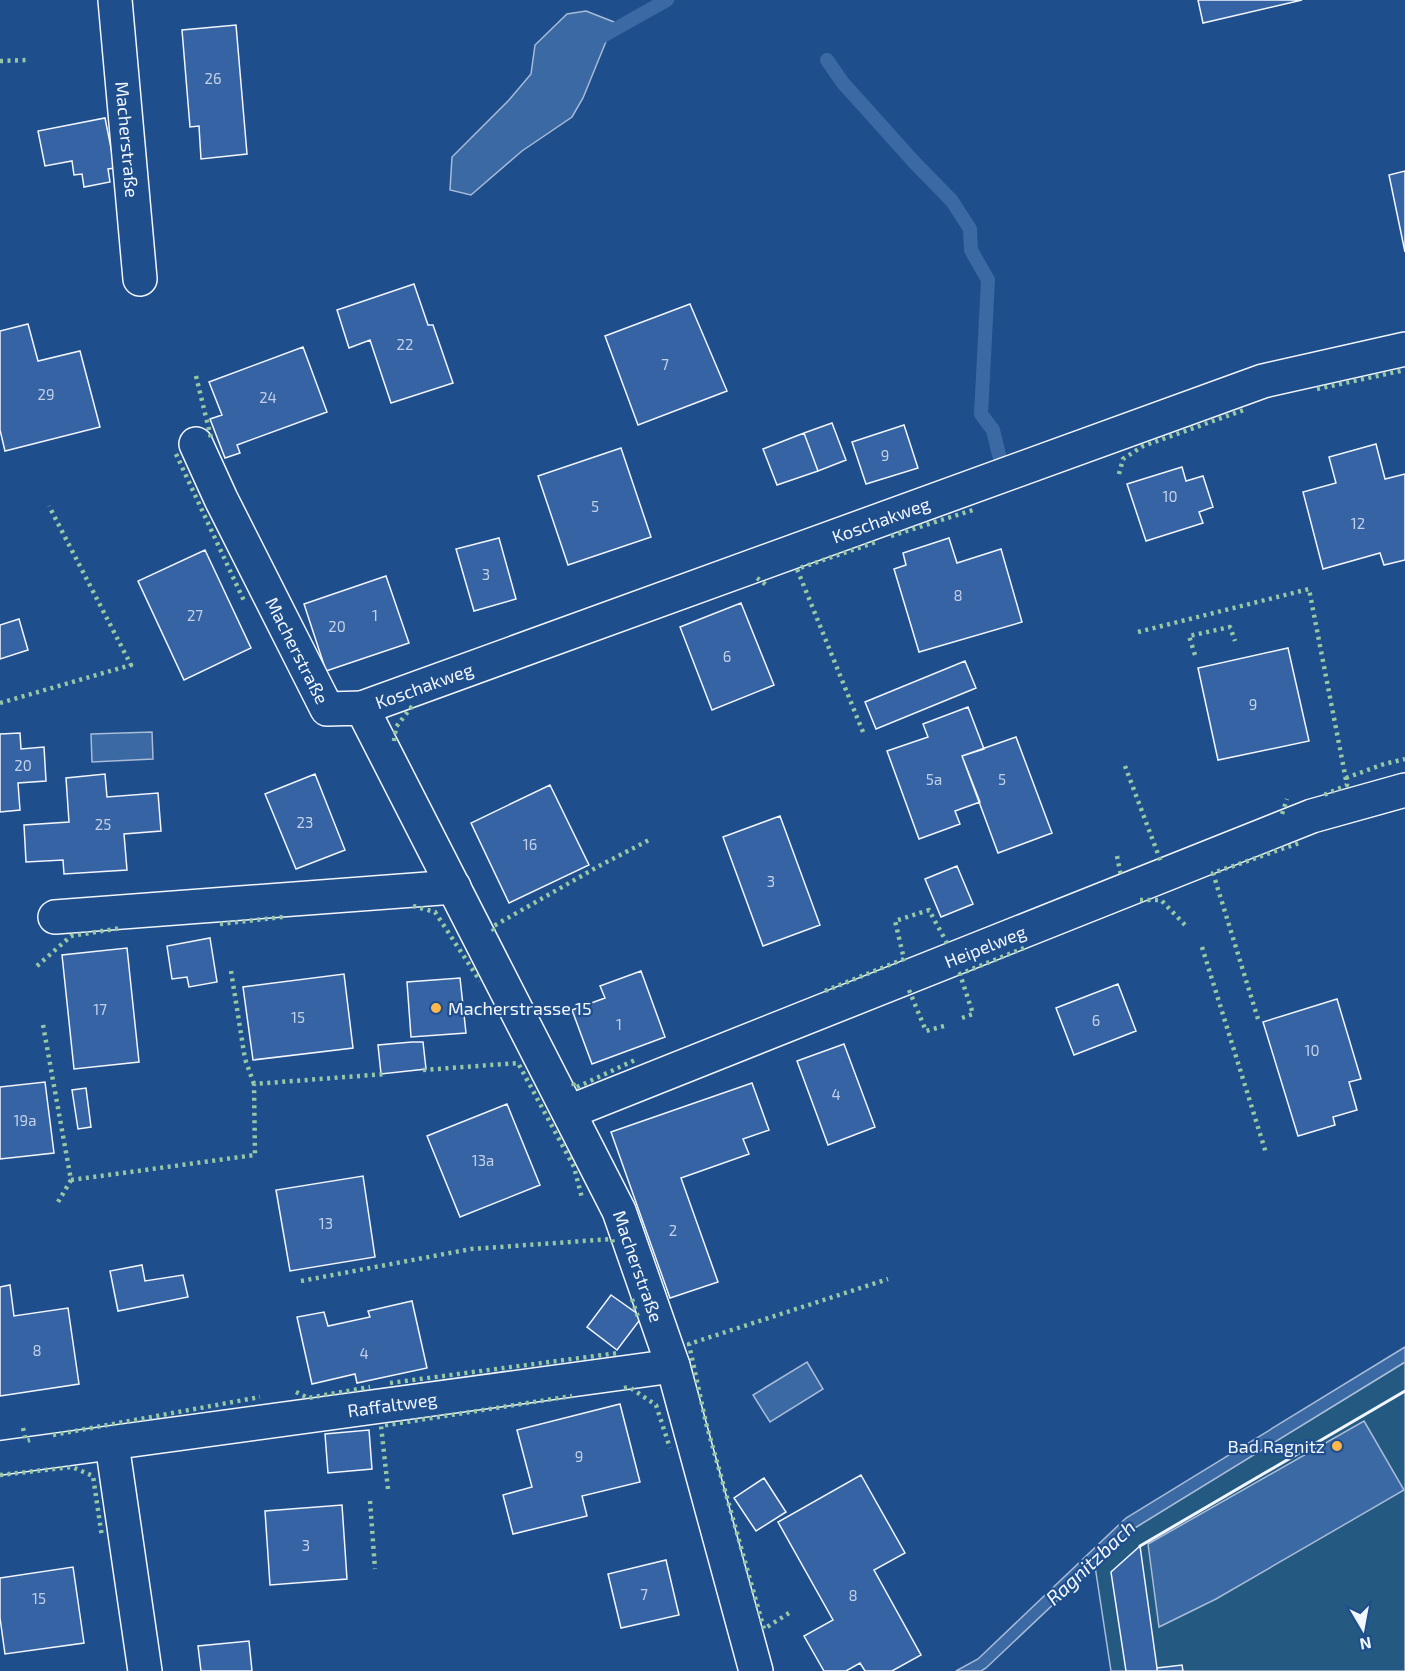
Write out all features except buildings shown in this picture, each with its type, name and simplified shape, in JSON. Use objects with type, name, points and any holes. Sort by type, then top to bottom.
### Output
[{"type":"street","name":"Macherstraße","points":[[114,0],[140,279]]},
{"type":"street","name":"Koschakweg","points":[[362,708],[1263,381],[1405,349]]},
{"type":"street","name":"Macherstraße","points":[[196,444],[221,499],[327,709],[362,708],[619,1211],[673,1366],[756,1671]]},
{"type":"street","name":"Heipelweg","points":[[570,1112],[1312,816],[1405,790]]},
{"type":"street","points":[[55,917],[454,888]]},
{"type":"street","name":"Raffaltweg","points":[[0,1458],[673,1366]]},
{"type":"street","points":[[112,1444],[145,1671]]},
{"type":"shaded area","name":"Bad Ragnitz","points":[[1405,1362],[1405,1671],[1111,1671],[1095,1566],[1133,1529]]},
{"type":"water","points":[[586,11],[614,22],[583,98],[572,117],[522,151],[471,195],[450,190],[452,157],[509,100],[531,74],[535,45],[567,14]]},
{"type":"water","points":[[152,732],[153,759],[92,762],[91,734]]},
{"type":"water","name":"Ragnitzbach","points":[[1405,1347],[1405,1362],[1133,1529],[986,1668],[981,1671],[956,1671],[978,1659],[1126,1518]]},
{"type":"water","points":[[807,1362],[823,1389],[770,1422],[753,1395]]},
{"type":"water","points":[[1364,1421],[1404,1490],[1216,1599],[1159,1627],[1148,1544]]},
{"type":"waterway","points":[[594,41],[667,0]]},
{"type":"waterway","points":[[827,60],[843,83],[952,201],[970,229],[971,250],[988,280],[981,414],[993,430],[999,455]]},
{"type":"hedge","points":[[0,61],[26,60]]},
{"type":"hedge","points":[[1317,389],[1405,370]]},
{"type":"hedge","points":[[196,376],[211,438]]},
{"type":"hedge","points":[[1119,474],[1123,459],[1143,446],[1247,409]]},
{"type":"hedge","points":[[176,454],[245,603]]},
{"type":"hedge","points":[[0,703],[131,665],[49,506]]},
{"type":"hedge","points":[[891,536],[973,510]]},
{"type":"hedge","points":[[863,732],[797,569],[876,542]]},
{"type":"hedge","points":[[757,578],[769,587]]},
{"type":"hedge","points":[[1138,632],[1309,589],[1347,785],[1324,795]]},
{"type":"hedge","points":[[1195,655],[1189,636],[1230,627],[1235,641]]},
{"type":"hedge","points":[[394,741],[396,727],[413,705]]},
{"type":"hedge","points":[[1346,778],[1405,759]]},
{"type":"hedge","points":[[1125,766],[1161,862]]},
{"type":"hedge","points":[[1282,814],[1287,799]]},
{"type":"hedge","points":[[494,931],[492,927],[651,839]]},
{"type":"hedge","points":[[1258,1019],[1213,873],[1299,843]]},
{"type":"hedge","points":[[1117,856],[1121,876],[1119,876]]},
{"type":"hedge","points":[[1140,900],[1161,900],[1186,926]]},
{"type":"hedge","points":[[413,906],[435,912],[480,981]]},
{"type":"hedge","points":[[825,991],[904,959],[895,921],[929,910],[948,945],[950,944]]},
{"type":"hedge","points":[[220,924],[283,917]]},
{"type":"hedge","points":[[37,966],[71,936],[121,928]]},
{"type":"hedge","points":[[1202,947],[1266,1153]]},
{"type":"hedge","points":[[962,1018],[973,1014],[960,974],[1024,948]]},
{"type":"hedge","points":[[231,971],[245,1059],[254,1084]]},
{"type":"hedge","points":[[909,990],[926,1031],[944,1026]]},
{"type":"hedge","points":[[43,1025],[71,1180],[58,1202]]},
{"type":"hedge","points":[[573,1083],[575,1088],[635,1060]]},
{"type":"hedge","points":[[423,1070],[518,1063],[574,1167],[582,1198]]},
{"type":"hedge","points":[[71,1180],[255,1155],[254,1084],[385,1074]]},
{"type":"hedge","points":[[301,1281],[471,1249],[612,1239],[613,1243]]},
{"type":"hedge","points":[[789,1613],[764,1629],[706,1423],[689,1344],[888,1279]]},
{"type":"hedge","points":[[632,1299],[638,1317]]},
{"type":"hedge","points":[[390,1383],[618,1353]]},
{"type":"hedge","points":[[296,1392],[308,1398],[370,1387]]},
{"type":"hedge","points":[[624,1388],[629,1387],[656,1405],[670,1448]]},
{"type":"hedge","points":[[388,1489],[381,1426],[572,1396]]},
{"type":"hedge","points":[[53,1435],[260,1397]]},
{"type":"hedge","points":[[23,1428],[26,1441],[30,1440]]},
{"type":"hedge","points":[[0,1475],[72,1467],[93,1476],[102,1537]]},
{"type":"hedge","points":[[370,1501],[375,1569]]},
{"type":"wall","points":[[1140,1546],[1405,1391]]},
{"type":"place","name":"Macherstrasse 15","points":[[436,1008]]},
{"type":"place","name":"Bad Ragnitz","points":[[1337,1446]]}]
